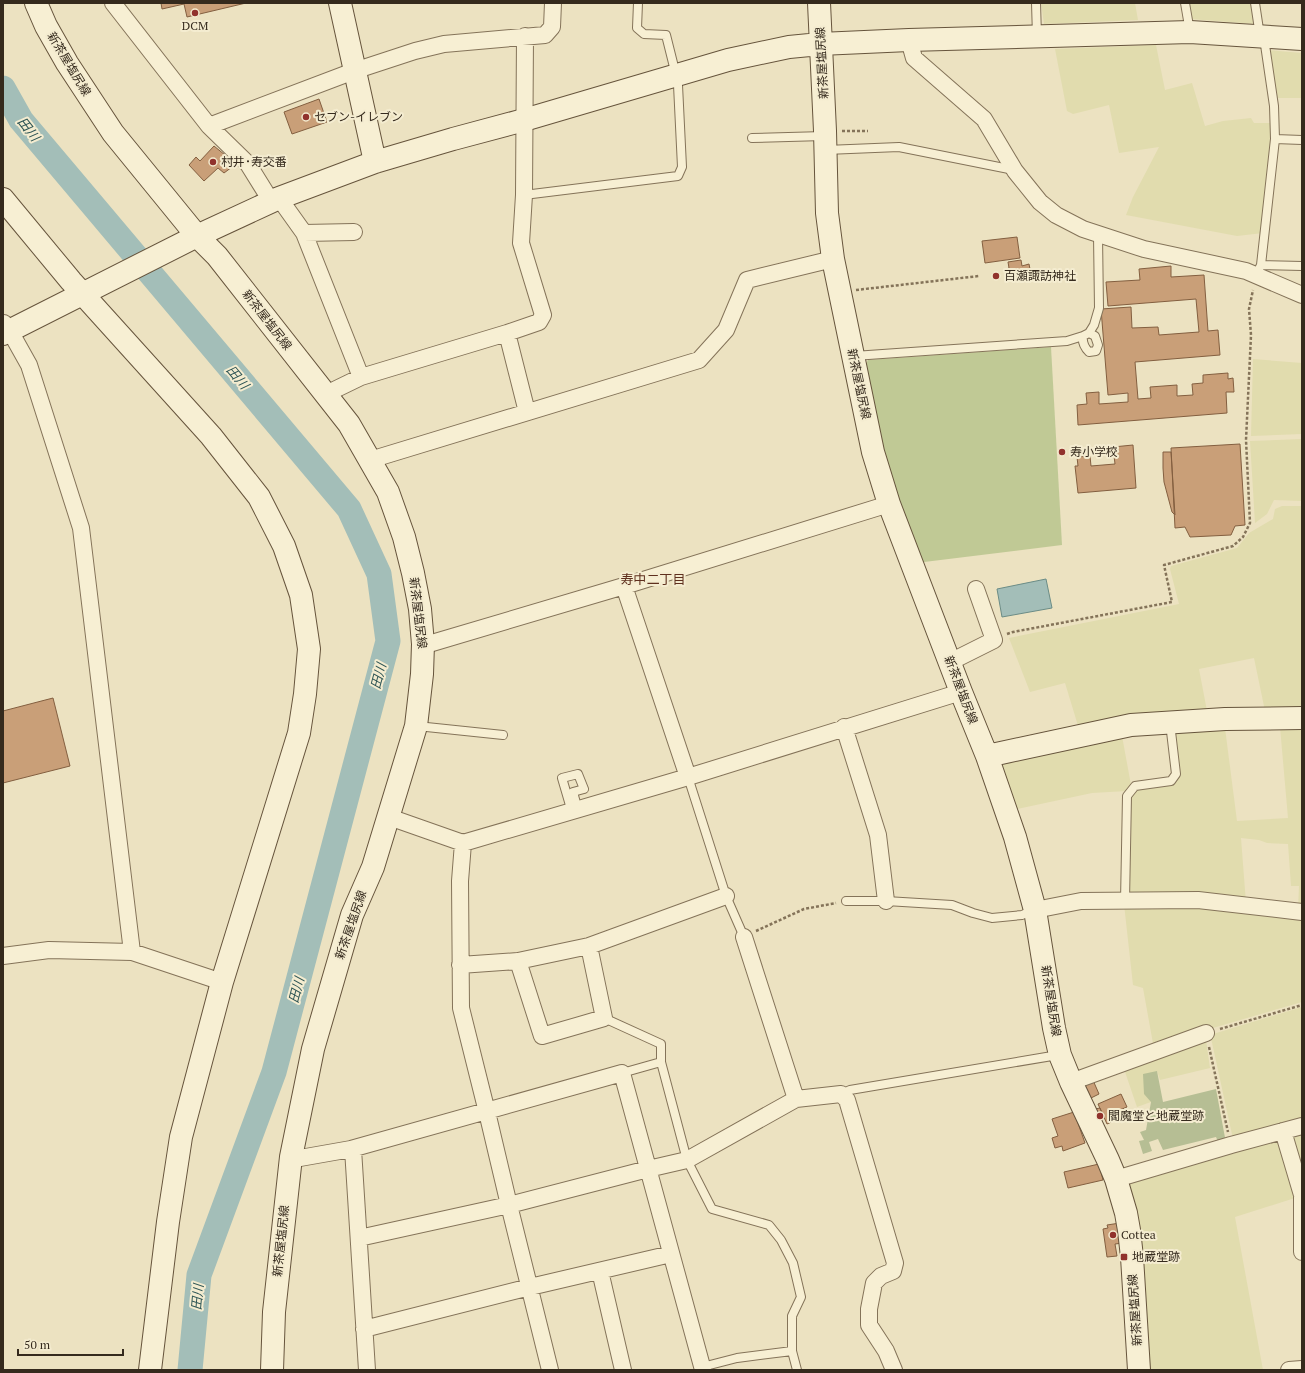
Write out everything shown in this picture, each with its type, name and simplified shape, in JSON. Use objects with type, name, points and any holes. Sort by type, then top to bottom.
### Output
[{"type":"street","name":"新茶屋塩尻線","points":[[36,3],[46,26],[67,63],[113,133],[189,240],[217,256],[349,424],[388,492],[404,537],[420,609],[423,644],[422,674],[416,726],[373,867],[352,916],[317,1035],[291,1157],[274,1312],[272,1370]]},
{"type":"street","points":[[113,3],[209,126],[248,164],[275,200],[304,233],[361,377]]},
{"type":"street","points":[[340,3],[375,162]]},
{"type":"street","points":[[209,126],[354,71],[415,51],[444,44],[545,35],[552,27],[553,3]]},
{"type":"street","name":"新茶屋塩尻線","points":[[819,3],[827,213],[833,259],[873,452],[889,504],[987,756],[1015,837],[1035,910],[1054,1028],[1060,1055],[1116,1179],[1129,1230],[1139,1370]]},
{"type":"street","points":[[132,952],[81,528],[29,365],[16,340],[5,329],[90,290],[189,240],[275,200],[375,162],[728,60],[789,47],[909,40],[1190,32],[1302,38]]},
{"type":"street","points":[[326,394],[361,377],[539,322],[543,315],[521,243],[524,195],[525,36]]},
{"type":"street","points":[[909,40],[914,58],[984,119],[1015,171],[1040,202],[1056,215],[1098,235],[1144,249],[1246,271],[1259,270],[1302,295]]},
{"type":"street","points":[[3,199],[71,281],[90,290],[211,436],[259,498],[284,546],[301,595],[309,649],[305,694],[299,733],[222,982],[181,1137],[168,1222],[150,1370]]},
{"type":"street","points":[[304,233],[354,232]]},
{"type":"street","points":[[370,460],[699,360],[726,330],[747,280],[833,259]]},
{"type":"street","points":[[507,333],[527,412]]},
{"type":"street","points":[[432,643],[624,586],[889,504]]},
{"type":"street","points":[[624,586],[688,778]]},
{"type":"street","points":[[950,662],[994,640],[976,589]]},
{"type":"street","points":[[389,817],[463,843],[688,778],[844,727],[961,692]]},
{"type":"street","points":[[987,756],[1131,725],[1225,719],[1302,718]]},
{"type":"street","points":[[844,727],[878,835],[886,901]]},
{"type":"street","points":[[463,843],[460,881],[460,1008],[550,1370]]},
{"type":"street","points":[[460,965],[518,961],[589,946],[726,896]]},
{"type":"street","points":[[1035,910],[1081,901],[1198,900],[1302,912]]},
{"type":"street","points":[[744,937],[796,1099]]},
{"type":"street","points":[[518,961],[542,1036],[604,1018],[589,946]]},
{"type":"street","points":[[3,956],[49,950],[132,952],[222,982]]},
{"type":"street","points":[[1071,1082],[1206,1033]]},
{"type":"street","points":[[291,1157],[300,1158],[353,1149],[622,1073],[703,1368]]},
{"type":"street","points":[[359,1238],[509,1205],[687,1160],[796,1099],[841,1094],[847,1100],[895,1263],[893,1271],[881,1276],[874,1283],[869,1309],[869,1325],[886,1351],[894,1370]]},
{"type":"street","points":[[1116,1179],[1283,1130],[1302,1126]]},
{"type":"street","points":[[1283,1130],[1302,1195],[1302,1252]]},
{"type":"street","points":[[353,1149],[367,1370]]},
{"type":"street","points":[[364,1329],[530,1287],[671,1254]]},
{"type":"street","points":[[600,1271],[623,1370]]},
{"type":"street","points":[[1289,1370],[1302,1369]]},
{"type":"lane","points":[[524,195],[678,176],[682,167],[676,76],[666,34],[644,34],[637,28],[638,3]]},
{"type":"lane","points":[[1036,3],[1037,36]]},
{"type":"lane","points":[[1185,3],[1190,32]]},
{"type":"lane","points":[[1255,3],[1274,106],[1274,139],[1259,270],[1302,266]]},
{"type":"lane","points":[[752,138],[825,139],[899,147],[1015,171]]},
{"type":"lane","points":[[1274,139],[1302,140]]},
{"type":"lane","points":[[854,356],[1067,341],[1086,334],[1094,325],[1099,308],[1098,235]]},
{"type":"lane","points":[[1125,901],[1127,796],[1135,786],[1171,781],[1176,774],[1170,722]]},
{"type":"lane","points":[[416,726],[503,736]]},
{"type":"lane","points":[[688,778],[726,896],[744,937]]},
{"type":"lane","points":[[846,901],[886,901],[952,905],[992,918],[1022,915],[1035,910]]},
{"type":"lane","points":[[604,1018],[661,1044],[661,1062],[687,1160],[712,1209],[769,1225],[782,1240],[794,1263],[801,1297],[792,1316],[792,1351],[797,1370]]},
{"type":"lane","points":[[841,1094],[850,1090],[1060,1055]]},
{"type":"lane","points":[[622,1073],[661,1062]]},
{"type":"lane","points":[[703,1368],[737,1358],[792,1351]]},
{"type":"path","points":[[825,139],[868,131]]},
{"type":"path","points":[[994,640],[1013,632],[1172,602],[1164,565],[1233,546],[1243,537],[1250,523],[1246,440],[1251,335],[1249,309],[1259,270]]},
{"type":"path","points":[[840,292],[979,276]]},
{"type":"path","points":[[744,937],[804,909],[846,901]]},
{"type":"path","points":[[1231,1145],[1206,1033],[1302,1005]]},
{"type":"shaded area","points":[[1041,3],[1135,3],[1138,20],[1044,24]]},
{"type":"shaded area","points":[[1188,3],[1253,3],[1256,24],[1190,19]]},
{"type":"shaded area","points":[[1156,45],[1165,90],[1192,83],[1205,126],[1223,121],[1251,118],[1254,123],[1271,123],[1263,233],[1237,236],[1126,215],[1133,197],[1159,147],[1119,153],[1109,105],[1073,114],[1067,111],[1055,49]]},
{"type":"shaded area","points":[[1267,50],[1302,53],[1302,98],[1275,98]]},
{"type":"shaded area","points":[[1253,359],[1302,363],[1302,434],[1251,436]]},
{"type":"shaded area","points":[[1302,439],[1302,501],[1274,500],[1267,514],[1255,523],[1250,441]]},
{"type":"shaded area","points":[[1282,506],[1302,506],[1302,710],[1265,711],[1254,658],[1199,669],[1207,711],[1079,729],[1065,683],[1030,692],[1009,638],[1179,604],[1170,569],[1171,566],[1237,548],[1249,533],[1273,519],[1275,509]]},
{"type":"shaded area","points":[[1280,727],[1302,727],[1302,909],[1298,909],[1299,886],[1291,886],[1288,844],[1267,843],[1259,840],[1241,838],[1246,903],[1129,897],[1129,800],[1133,792],[1139,789],[1175,782],[1179,777],[1174,743],[1177,729],[1225,728],[1237,821],[1288,818]]},
{"type":"shaded area","points":[[1122,736],[1131,785],[1127,791],[1092,793],[1012,810],[998,770],[1003,761]]},
{"type":"shaded area","points":[[1173,902],[1302,914],[1302,1002],[1206,1030],[1154,1049],[1143,988],[1133,985],[1124,904]]},
{"type":"shaded area","points":[[1302,1007],[1302,1122],[1233,1139],[1211,1038],[1213,1034]]},
{"type":"shaded area","points":[[1206,1040],[1210,1068],[1160,1080],[1157,1071],[1151,1102],[1137,1107],[1123,1066]]},
{"type":"shaded area","points":[[1302,1131],[1302,1189],[1288,1133]]},
{"type":"shaded area","points":[[1279,1136],[1298,1197],[1235,1217],[1263,1370],[1145,1370],[1122,1179]]},
{"type":"green space","points":[[1051,347],[1062,545],[916,563],[883,467],[864,367],[868,360]]},
{"type":"green space","points":[[1157,1071],[1163,1102],[1216,1089],[1226,1143],[1219,1144],[1216,1137],[1163,1150],[1158,1139],[1149,1142],[1152,1151],[1143,1154],[1139,1141],[1144,1140],[1140,1132],[1146,1130],[1151,1102],[1144,1094],[1143,1074]]},
{"type":"water","points":[[1046,579],[1052,608],[1002,617],[997,589]]},
{"type":"building","name":"DCM","points":[[161,3],[246,3],[187,17],[184,4],[162,9]]},
{"type":"building","name":"セブン-イレブン","points":[[319,99],[327,122],[292,134],[284,112]]},
{"type":"building","name":"村井･寿交番","points":[[214,146],[236,164],[224,173],[218,168],[204,181],[189,165],[196,157],[200,161]]},
{"type":"building","points":[[1017,237],[1020,258],[985,263],[982,241]]},
{"type":"building","points":[[1021,260],[1022,266],[1029,264],[1030,269],[1023,270],[1024,277],[1011,279],[1010,272],[1007,269],[1009,268],[1008,262]]},
{"type":"building","points":[[1171,266],[1171,277],[1204,275],[1208,331],[1218,330],[1220,355],[1135,362],[1138,399],[1151,398],[1150,387],[1177,385],[1177,396],[1193,395],[1192,384],[1203,383],[1203,375],[1228,373],[1228,379],[1233,378],[1234,392],[1226,392],[1227,413],[1078,425],[1077,405],[1087,404],[1086,393],[1099,392],[1099,404],[1128,402],[1128,393],[1108,395],[1101,309],[1131,307],[1132,328],[1158,327],[1159,335],[1199,332],[1196,299],[1108,306],[1106,282],[1140,280],[1139,269]]},
{"type":"building","points":[[1240,444],[1245,525],[1235,526],[1231,535],[1190,537],[1185,527],[1175,528],[1171,448]]},
{"type":"building","points":[[1133,445],[1136,488],[1078,493],[1075,466],[1078,466],[1077,457],[1090,456],[1091,466],[1115,464],[1113,447]]},
{"type":"building","points":[[1163,452],[1171,452],[1175,515],[1172,512],[1164,482]]},
{"type":"building","points":[[53,698],[70,766],[3,783],[3,711]]},
{"type":"building","points":[[1092,1078],[1099,1094],[1087,1100],[1079,1084]]},
{"type":"building","points":[[1121,1094],[1127,1107],[1115,1112],[1118,1119],[1107,1124],[1098,1104]]},
{"type":"building","points":[[1100,1108],[1104,1117],[1099,1119],[1095,1109]]},
{"type":"building","points":[[1074,1112],[1085,1143],[1063,1151],[1062,1146],[1055,1148],[1052,1138],[1058,1136],[1052,1119]]},
{"type":"building","points":[[1099,1164],[1103,1180],[1068,1188],[1064,1172]]},
{"type":"building","points":[[1120,1223],[1123,1243],[1115,1244],[1117,1256],[1107,1257],[1103,1229],[1108,1228],[1107,1225]]},
{"type":"waterway","name":"田川","points":[[3,88],[21,120],[349,509],[379,574],[388,641],[274,1072],[199,1275],[190,1370]]},
{"type":"place","name":"DCM","points":[[195,13]]},
{"type":"place","name":"セブン-イレブン","points":[[306,117]]},
{"type":"place","name":"村井･寿交番","points":[[213,162]]},
{"type":"place","name":"百瀬諏訪神社","points":[[996,276]]},
{"type":"place","name":"寿小学校","points":[[1062,452]]},
{"type":"place","name":"閻魔堂と地蔵堂跡","points":[[1100,1116]]},
{"type":"place","name":"Cottea","points":[[1113,1235]]},
{"type":"place","name":"地蔵堂跡","points":[[1124,1257]]},
{"type":"district","name":"寿中二丁目","points":[[653,579]]}]
